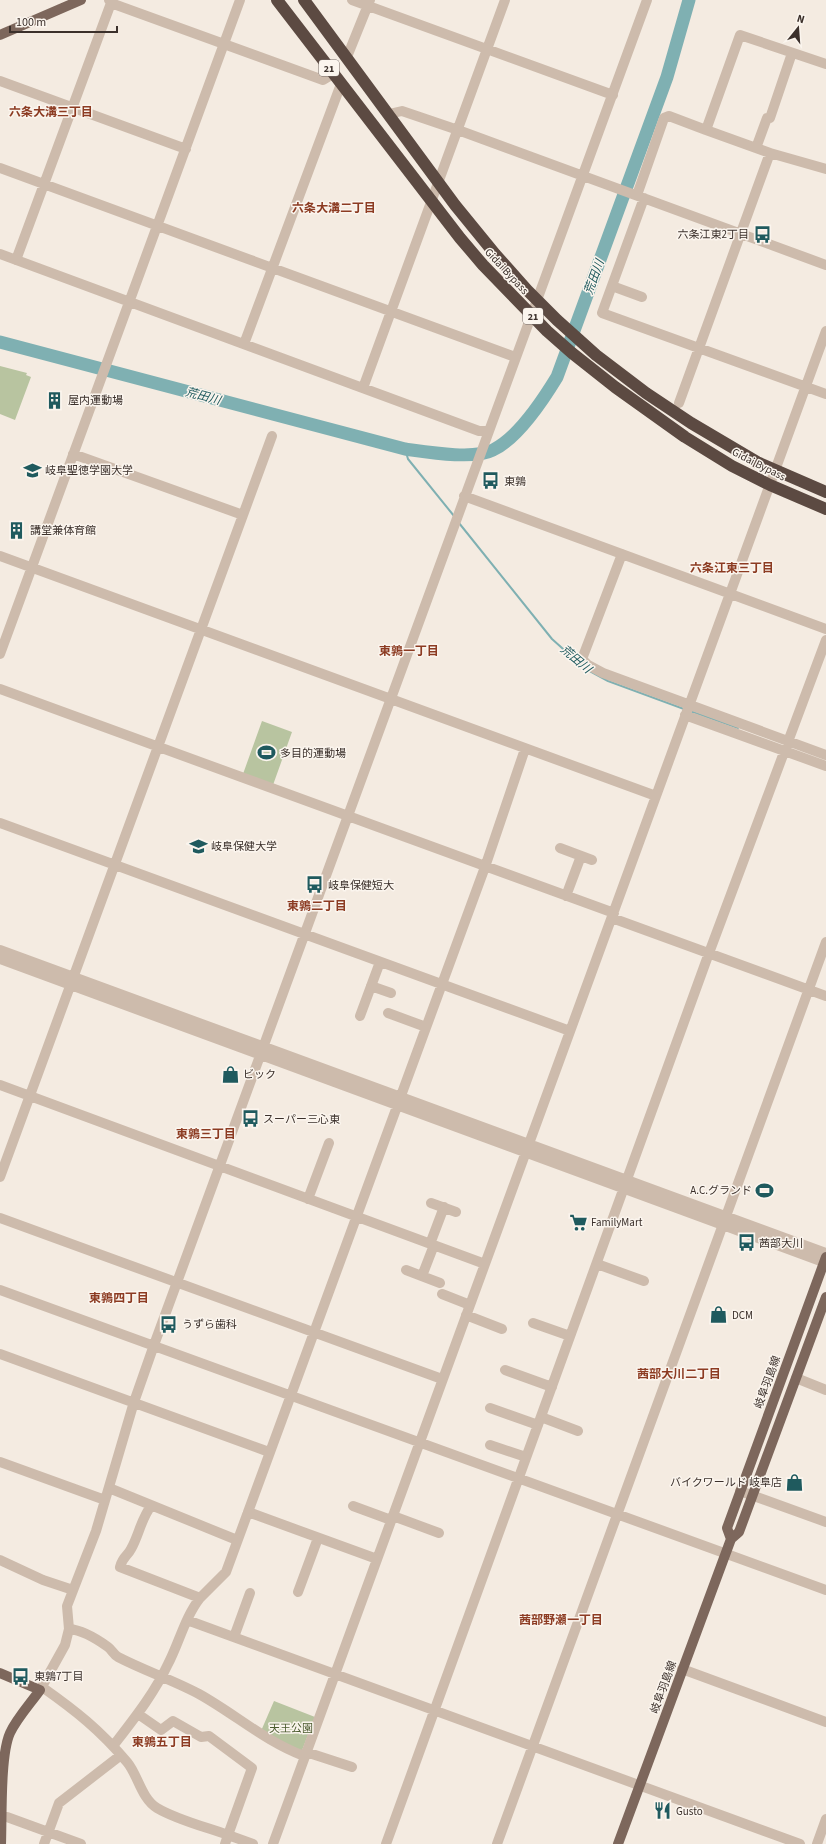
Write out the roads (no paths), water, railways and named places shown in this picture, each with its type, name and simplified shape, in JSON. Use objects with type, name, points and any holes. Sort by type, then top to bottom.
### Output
[{"type":"highway","name":"Gidai Bypass","points":[[277,0],[340,84],[483,265],[547,331],[615,388],[685,437],[720,459],[770,485],[826,509]]},
{"type":"highway","name":"Gidai Bypass","points":[[304,0],[455,205],[495,254],[527,290],[557,320],[596,355],[646,393],[729,446],[775,471],[826,492]]},
{"type":"main road","points":[[0,35],[81,0]]},
{"type":"main road","name":"岐阜羽島線","points":[[731,1539],[727,1528],[825,1259]]},
{"type":"main road","name":"岐阜羽島線","points":[[618,1844],[725,1554],[731,1539],[739,1532],[826,1296]]},
{"type":"main road","points":[[0,1673],[41,1689],[3,1743],[4,1759],[1,1844]]},
{"type":"street","points":[[0,654],[240,0]]},
{"type":"street","points":[[352,0],[369,3],[487,49],[612,95]]},
{"type":"street","points":[[363,388],[505,0]]},
{"type":"street","points":[[253,1844],[227,1840],[155,1807],[144,1794],[128,1763],[121,1755],[77,1711],[41,1689],[65,1645],[69,1629],[67,1606],[96,1531],[134,1402],[154,1345],[457,514],[612,95],[645,1]]},
{"type":"street","points":[[16,260],[110,2],[324,80],[333,74]]},
{"type":"street","points":[[347,57],[369,3]]},
{"type":"street","points":[[706,130],[740,34],[826,64]]},
{"type":"street","points":[[756,148],[767,118],[770,118],[792,53]]},
{"type":"street","points":[[0,81],[186,149]]},
{"type":"street","points":[[244,344],[340,84]]},
{"type":"street","points":[[392,119],[402,111],[458,130],[826,265]]},
{"type":"street","points":[[826,169],[770,153],[669,116],[664,118],[638,196],[612,286],[602,312],[826,394]]},
{"type":"street","points":[[679,403],[698,347],[770,153]]},
{"type":"street","points":[[0,168],[515,357]]},
{"type":"street","points":[[0,254],[479,431],[486,435]]},
{"type":"street","points":[[612,286],[642,297]]},
{"type":"street","points":[[273,1844],[826,332]]},
{"type":"street","points":[[0,1178],[272,436]]},
{"type":"street","points":[[73,454],[243,515]]},
{"type":"street","points":[[464,496],[826,629]]},
{"type":"street","points":[[622,554],[582,659],[603,673],[687,710],[787,746],[826,755]]},
{"type":"street","points":[[0,556],[656,796]]},
{"type":"street","points":[[386,1844],[709,953],[826,640]]},
{"type":"street","points":[[0,689],[566,896],[709,953],[826,996]]},
{"type":"street","points":[[787,746],[826,766]]},
{"type":"street","points":[[112,1746],[138,1714],[162,1676],[187,1620],[200,1598],[226,1572],[289,1396],[485,867],[525,748]]},
{"type":"street","points":[[0,823],[570,1031]]},
{"type":"street","points":[[560,848],[592,860]]},
{"type":"street","points":[[566,896],[581,856]]},
{"type":"street","points":[[497,1844],[826,942]]},
{"type":"street","points":[[0,950],[72,981]]},
{"type":"street","points":[[0,959],[72,981],[262,1050],[724,1220],[825,1259]]},
{"type":"street","points":[[360,1016],[380,962]]},
{"type":"street","points":[[371,986],[391,993]]},
{"type":"street","points":[[388,1013],[426,1027]]},
{"type":"street","points":[[0,1085],[485,1264]]},
{"type":"street","points":[[308,1199],[329,1143]]},
{"type":"street","points":[[431,1203],[456,1212]]},
{"type":"street","points":[[422,1276],[444,1207]]},
{"type":"street","points":[[0,1218],[442,1379]]},
{"type":"street","points":[[597,1264],[644,1281]]},
{"type":"street","points":[[406,1270],[440,1283]]},
{"type":"street","points":[[0,1290],[826,1590]]},
{"type":"street","points":[[442,1294],[470,1305]]},
{"type":"street","points":[[466,1315],[502,1329]]},
{"type":"street","points":[[533,1323],[570,1336]]},
{"type":"street","points":[[0,1354],[269,1452]]},
{"type":"street","points":[[505,1370],[552,1387]]},
{"type":"street","points":[[796,1378],[826,1390]]},
{"type":"street","points":[[490,1408],[578,1431]]},
{"type":"street","points":[[490,1445],[526,1457]]},
{"type":"street","points":[[0,1462],[105,1500]]},
{"type":"street","points":[[109,1488],[150,1506],[237,1540]]},
{"type":"street","points":[[740,1491],[826,1522]]},
{"type":"street","points":[[150,1506],[145,1513],[131,1550],[123,1557],[120,1567],[200,1598]]},
{"type":"street","points":[[353,1506],[439,1533]]},
{"type":"street","points":[[248,1512],[377,1560]]},
{"type":"street","points":[[298,1592],[318,1538]]},
{"type":"street","points":[[0,1560],[43,1580],[73,1590]]},
{"type":"street","points":[[234,1637],[250,1593]]},
{"type":"street","points":[[187,1620],[800,1844]]},
{"type":"street","points":[[69,1629],[78,1629],[109,1648],[114,1654],[142,1670],[162,1676],[211,1702],[286,1749],[352,1768]]},
{"type":"street","points":[[682,1670],[826,1722]]},
{"type":"street","points":[[138,1714],[161,1730],[173,1721],[201,1736],[209,1736],[252,1768],[227,1840]]},
{"type":"street","points":[[44,1844],[60,1803],[121,1755]]},
{"type":"street","points":[[2,1817],[7,1817],[81,1844]]},
{"type":"street","points":[[817,1844],[826,1819]]},
{"type":"waterway","name":"荒田川","points":[[0,342],[405,449],[463,455],[485,453],[493,450],[512,437],[521,428],[557,377],[667,77],[689,0]]},
{"type":"waterway","name":"荒田川","points":[[405,449],[408,459],[454,516]]},
{"type":"waterway","name":"荒田川","points":[[459,523],[552,639],[581,665]]},
{"type":"waterway","name":"荒田川","points":[[586,669],[608,681],[684,709]]},
{"type":"waterway","name":"荒田川","points":[[690,711],[738,728]]},
{"type":"place","name":"六条江東2丁目","points":[[762,234]]},
{"type":"place","name":"屋内運動場","points":[[55,400]]},
{"type":"place","name":"岐阜聖徳学園大学","points":[[32,470]]},
{"type":"place","name":"東鶉","points":[[491,481]]},
{"type":"place","name":"講堂兼体育館","points":[[17,530]]},
{"type":"place","name":"多目的運動場","points":[[267,753]]},
{"type":"place","name":"岐阜保健大学","points":[[198,846]]},
{"type":"place","name":"岐阜保健短大","points":[[315,885]]},
{"type":"place","name":"ビック","points":[[230,1074]]},
{"type":"place","name":"スーパー三心東","points":[[250,1119]]},
{"type":"place","name":"A.C.グランド","points":[[765,1190]]},
{"type":"place","name":"FamilyMart","points":[[578,1222]]},
{"type":"place","name":"茜部大川","points":[[746,1243]]},
{"type":"place","name":"DCM","points":[[719,1315]]},
{"type":"place","name":"うずら歯科","points":[[169,1324]]},
{"type":"place","name":"バイクワールド 岐阜店","points":[[795,1482]]},
{"type":"place","name":"東鶉7丁目","points":[[21,1676]]},
{"type":"place","name":"Gusto","points":[[663,1811]]},
{"type":"district","name":"六条大溝三丁目","points":[[51,112]]},
{"type":"district","name":"六条大溝二丁目","points":[[334,208]]},
{"type":"district","name":"六条江東三丁目","points":[[732,568]]},
{"type":"district","name":"東鶉一丁目","points":[[409,651]]},
{"type":"district","name":"東鶉二丁目","points":[[317,906]]},
{"type":"district","name":"東鶉三丁目","points":[[206,1134]]},
{"type":"district","name":"東鶉四丁目","points":[[119,1298]]},
{"type":"district","name":"茜部大川二丁目","points":[[679,1374]]},
{"type":"district","name":"茜部野瀬一丁目","points":[[561,1620]]},
{"type":"district","name":"東鶉五丁目","points":[[162,1742]]},
{"type":"park label","name":"天王公園","points":[[291,1728]]}]
